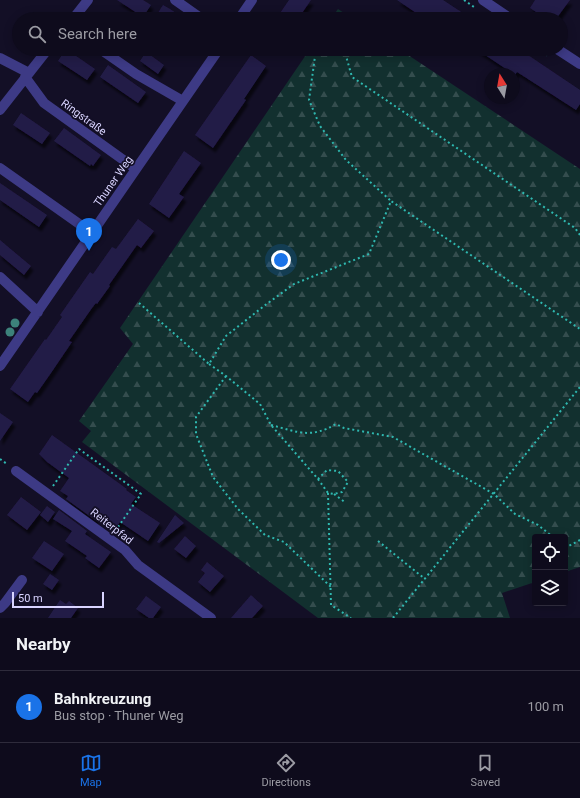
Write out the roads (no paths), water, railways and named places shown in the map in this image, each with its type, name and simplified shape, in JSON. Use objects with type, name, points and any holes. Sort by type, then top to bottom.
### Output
[{"type":"street","points":[[79,12],[88,0]]},
{"type":"street","points":[[175,0],[192,12]]},
{"type":"street","points":[[244,12],[252,0]]},
{"type":"street","points":[[485,3],[500,12]]},
{"type":"street","points":[[0,110],[42,56]]},
{"type":"street","points":[[110,56],[136,74],[183,101]]},
{"type":"street","name":"Thuner Weg","points":[[0,366],[214,56]]},
{"type":"street","points":[[568,56],[580,64]]},
{"type":"street","name":"Ringstraße","points":[[0,58],[27,75],[44,103],[136,169]]},
{"type":"street","points":[[0,168],[92,233]]},
{"type":"street","points":[[0,277],[38,312]]},
{"type":"street","name":"Reiterpfad","points":[[16,471],[125,550],[138,565],[211,618]]},
{"type":"street","points":[[0,608],[22,580]]},
{"type":"place","name":"Bahnkreuzung","points":[[89,251]]}]
